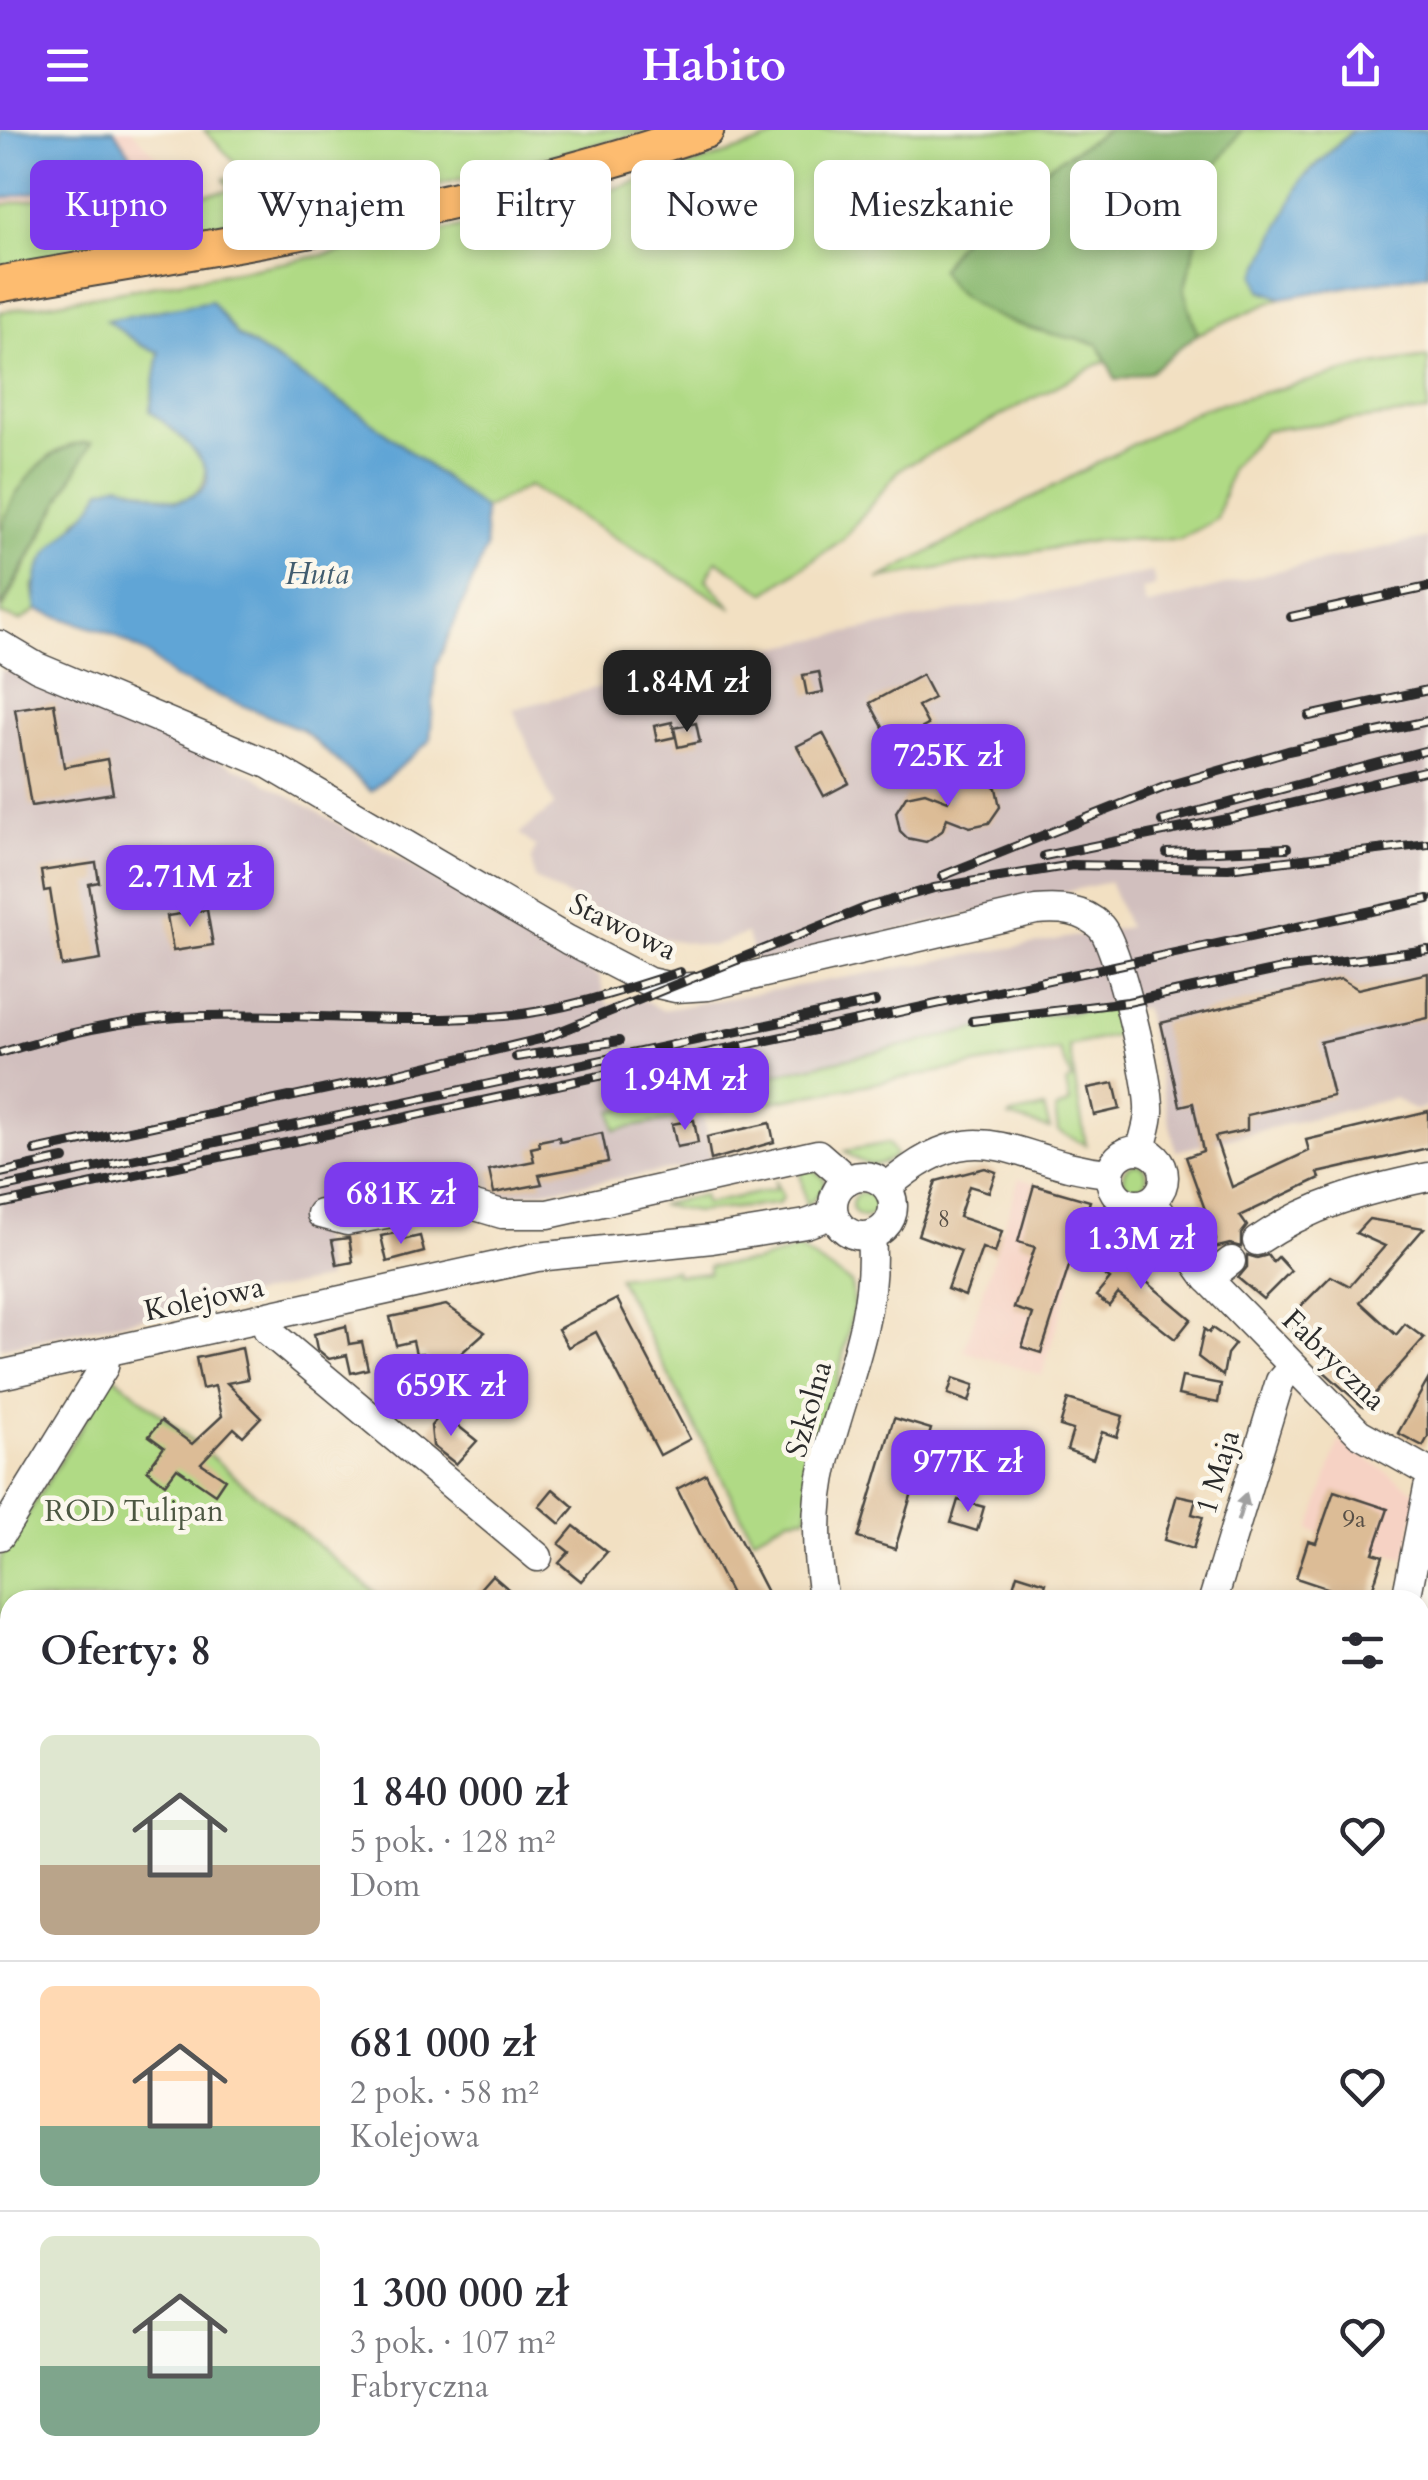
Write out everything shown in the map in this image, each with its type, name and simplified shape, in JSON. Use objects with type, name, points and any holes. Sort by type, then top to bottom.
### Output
[{"type":"main road","points":[[0,284],[402,212],[577,170],[706,130]]},
{"type":"street","name":"Stawowa","points":[[0,645],[38,666],[268,764],[568,940],[650,982],[676,988],[708,986],[1036,910],[1061,908],[1088,917],[1112,944],[1128,1002],[1150,1111],[1141,1150]]},
{"type":"street","points":[[887,1186],[912,1166],[962,1144],[1018,1148],[1109,1173]]},
{"type":"street","points":[[1141,1150],[1161,1165],[1164,1178],[1152,1201],[1140,1204],[1117,1196],[1109,1173],[1120,1155],[1141,1150]]},
{"type":"street","points":[[321,1214],[348,1220],[458,1201],[502,1214],[548,1214],[818,1154],[848,1180]]},
{"type":"street","points":[[868,1176],[887,1186],[894,1200],[893,1216],[884,1229],[871,1236],[848,1232],[834,1214],[835,1195],[848,1180],[868,1176]]},
{"type":"street","points":[[1257,1241],[1308,1209],[1364,1190],[1428,1177]]},
{"type":"street","name":"Fabryczna","points":[[1152,1201],[1208,1279],[1358,1433],[1428,1472]]},
{"type":"street","name":"Kolejowa","points":[[0,1375],[265,1320],[537,1256],[712,1239],[806,1224],[834,1214]]},
{"type":"street","name":"Szkolna","points":[[823,1590],[816,1520],[825,1463],[871,1307],[871,1236]]},
{"type":"street","points":[[1208,1279],[1230,1261]]},
{"type":"street","points":[[265,1320],[268,1330],[538,1557]]},
{"type":"street","points":[[0,1536],[104,1367],[106,1352]]},
{"type":"street","name":"1 Maja","points":[[1216,1590],[1280,1380],[1292,1368]]},
{"type":"street","points":[[1408,1590],[1428,1488]]},
{"type":"shaded area","points":[[0,130],[132,130],[160,160],[30,160],[30,200],[0,205]]},
{"type":"shaded area","points":[[1428,538],[1428,1107],[1414,1110],[1395,1098],[1176,1151],[1144,1008],[1116,1012],[1120,1035],[703,1114],[712,1163],[491,1199],[485,1167],[314,1202],[327,1279],[0,1348],[0,670],[24,675],[249,773],[551,945],[599,977],[608,1005],[635,995],[662,1010],[1128,927],[1109,882],[757,963],[746,934],[711,946],[636,934],[535,879],[531,859],[536,847],[519,834],[554,806],[513,709],[686,665],[1152,572],[1156,586],[1142,590],[1146,606],[1284,569]]},
{"type":"shaded area","points":[[1019,1178],[1093,1203],[1042,1375],[964,1351]]},
{"type":"shaded area","points":[[1339,1441],[1418,1493],[1406,1559],[1310,1530]]},
{"type":"green space","points":[[204,130],[653,130],[535,160],[460,160],[460,179],[440,184],[440,160],[233,160]]},
{"type":"green space","points":[[794,130],[1108,130],[1050,166],[1050,160],[814,160],[814,250],[1011,250],[1036,330],[1098,344],[1106,360],[900,469],[843,539],[765,593],[717,560],[706,579],[733,609],[529,486],[484,509],[365,417],[237,335],[211,302],[108,320],[142,346],[159,352],[150,410],[191,444],[205,466],[205,477],[196,492],[180,500],[102,489],[94,507],[78,519],[33,586],[37,610],[20,621],[0,614],[91,443],[73,445],[45,461],[24,486],[0,531],[0,312],[349,250],[440,250],[440,232],[460,227],[460,250],[611,250],[611,190],[631,184],[631,250],[794,250],[794,160],[708,160]]},
{"type":"green space","points":[[1108,130],[1242,130],[1217,164],[1217,160],[1070,160],[1070,250],[1194,250],[1184,290],[1197,334],[1150,372],[1116,380],[1098,344],[1032,329],[988,313],[953,287],[940,270],[954,250],[1050,250],[1050,165]]},
{"type":"green space","points":[[1242,130],[1353,130],[1302,179],[1261,290],[1281,298],[1197,334],[1184,291],[1194,250],[1217,250],[1217,164]]},
{"type":"green space","points":[[223,191],[223,234],[203,238],[203,195]]},
{"type":"green space","points":[[30,200],[30,250],[130,250],[0,272],[0,205]]},
{"type":"green space","points":[[1428,357],[1428,412],[1265,430],[1231,468],[1217,519],[1180,539],[1099,540],[878,579],[1200,409],[1367,366]]},
{"type":"green space","points":[[92,442],[0,609],[1,530],[14,499],[47,460],[60,451]]},
{"type":"green space","points":[[1112,1008],[1118,1035],[1069,1046],[1086,1145],[1058,1131],[1055,1110],[1070,1103],[1066,1084],[1072,1079],[1059,1050],[615,1130],[612,1111],[1035,1016]]},
{"type":"green space","points":[[1044,1108],[1050,1129],[1009,1117],[1011,1115]]},
{"type":"green space","points":[[888,1143],[896,1155],[876,1164],[864,1163],[845,1151]]},
{"type":"green space","points":[[1135,1164],[1147,1176],[1135,1188],[1123,1176]]},
{"type":"green space","points":[[810,1167],[824,1178],[825,1188],[806,1206],[800,1171]]},
{"type":"green space","points":[[774,1180],[783,1197],[778,1204],[695,1212],[659,1205],[703,1195],[705,1204],[776,1189]]},
{"type":"green space","points":[[864,1193],[876,1205],[864,1217],[852,1205]]},
{"type":"green space","points":[[799,1249],[851,1283],[854,1307],[807,1516],[789,1518],[753,1538],[618,1277],[675,1270],[676,1275],[709,1273],[709,1266],[754,1262]]},
{"type":"green space","name":"ROD Tulipan","points":[[113,1375],[372,1590],[0,1590],[0,1559]]},
{"type":"water","points":[[0,130],[114,130],[134,160],[30,160],[30,193],[0,199]]},
{"type":"water","points":[[1353,130],[1428,130],[1428,273],[1281,298],[1261,290],[1256,275],[1302,179]]},
{"type":"water","name":"Huta","points":[[211,301],[237,335],[365,417],[484,509],[486,549],[436,666],[430,741],[371,791],[301,729],[174,678],[150,656],[112,634],[37,610],[35,588],[46,556],[93,505],[102,489],[120,484],[176,501],[197,494],[206,483],[206,471],[199,458],[150,411],[159,352],[142,346],[106,320]]},
{"type":"building","points":[[819,672],[823,692],[807,695],[803,675]]},
{"type":"building","points":[[922,675],[934,698],[918,706],[928,725],[892,744],[870,703]]},
{"type":"building","points":[[54,703],[64,767],[107,759],[113,793],[31,806],[15,709]]},
{"type":"building","points":[[672,722],[675,737],[657,741],[654,726]]},
{"type":"building","points":[[696,723],[700,742],[678,747],[674,728]]},
{"type":"building","points":[[823,733],[849,783],[824,796],[797,746]]},
{"type":"building","points":[[970,777],[989,781],[996,788],[1000,807],[989,823],[970,827],[947,818],[942,831],[926,842],[907,838],[900,831],[896,812],[906,796],[925,792],[948,801],[954,788]]},
{"type":"building","points":[[96,863],[99,882],[89,884],[101,960],[62,966],[50,890],[44,891],[41,871]]},
{"type":"building","points":[[207,910],[213,945],[173,951],[167,916]]},
{"type":"building","points":[[1428,973],[1428,1018],[1320,1042],[1333,1096],[1247,1115],[1247,1130],[1215,1137],[1232,1187],[1309,1151],[1306,1140],[1428,1111],[1428,1148],[1318,1173],[1320,1178],[1240,1216],[1247,1226],[1241,1234],[1241,1247],[1230,1244],[1214,1248],[1216,1240],[1186,1157],[1203,1151],[1193,1103],[1180,1106],[1161,1023],[1341,979],[1358,989]]},
{"type":"building","points":[[1114,1083],[1120,1109],[1094,1115],[1088,1088]]},
{"type":"building","points":[[694,1120],[698,1143],[677,1147],[672,1124]]},
{"type":"building","points":[[770,1123],[774,1142],[711,1160],[707,1137]]},
{"type":"building","points":[[602,1133],[608,1162],[539,1175],[542,1184],[494,1193],[489,1170],[534,1161],[531,1148],[540,1146],[539,1141],[559,1137],[560,1142]]},
{"type":"building","points":[[985,1168],[996,1172],[989,1192],[969,1186],[959,1217],[1002,1231],[995,1253],[982,1248],[965,1296],[947,1289],[961,1251],[918,1235],[936,1181]]},
{"type":"building","points":[[1034,1185],[1090,1201],[1041,1353],[1022,1347],[1033,1314],[1014,1308],[1035,1247],[1018,1242]]},
{"type":"building","points":[[1369,1219],[1424,1228],[1360,1302],[1396,1335],[1405,1324],[1424,1338],[1363,1407],[1321,1369],[1325,1365],[1285,1322],[1331,1276],[1350,1286],[1385,1246],[1356,1233]]},
{"type":"building","points":[[400,1232],[402,1240],[420,1236],[424,1252],[387,1262],[381,1236]]},
{"type":"building","points":[[349,1238],[353,1262],[337,1265],[332,1240]]},
{"type":"building","points":[[1128,1241],[1146,1253],[1135,1272],[1191,1319],[1175,1339],[1118,1294],[1109,1306],[1096,1296],[1110,1279],[1104,1275]]},
{"type":"building","points":[[1247,1255],[1268,1255],[1273,1262],[1278,1257],[1291,1271],[1263,1299],[1238,1278],[1247,1267]]},
{"type":"building","points":[[617,1299],[690,1439],[660,1455],[596,1332],[568,1347],[558,1329]]},
{"type":"building","points":[[446,1305],[485,1332],[440,1372],[423,1353],[416,1354],[413,1341],[396,1345],[390,1317]]},
{"type":"building","points":[[346,1326],[349,1344],[362,1342],[368,1369],[351,1373],[347,1355],[329,1359],[317,1349],[314,1334]]},
{"type":"building","points":[[1212,1328],[1235,1344],[1227,1354],[1223,1376],[1198,1357],[1204,1329],[1209,1333]]},
{"type":"building","points":[[242,1348],[248,1379],[227,1383],[261,1417],[243,1436],[234,1428],[201,1463],[225,1479],[215,1494],[177,1468],[165,1484],[147,1470],[164,1447],[149,1436],[161,1421],[192,1444],[222,1416],[215,1386],[202,1389],[196,1358]]},
{"type":"building","points":[[1182,1377],[1221,1384],[1218,1403],[1178,1395]]},
{"type":"building","points":[[953,1378],[974,1385],[969,1402],[948,1394]]},
{"type":"building","points":[[1428,1380],[1428,1437],[1423,1446],[1398,1433]]},
{"type":"building","points":[[1068,1399],[1123,1416],[1117,1437],[1102,1432],[1093,1459],[1067,1450],[1073,1430],[1060,1426]]},
{"type":"building","points":[[442,1413],[477,1441],[456,1464],[433,1446],[431,1426]]},
{"type":"building","points":[[894,1418],[931,1429],[895,1549],[858,1538]]},
{"type":"building","points":[[706,1474],[766,1590],[729,1590],[677,1489]]},
{"type":"building","points":[[553,1489],[574,1507],[560,1524],[539,1506]]},
{"type":"building","points":[[1334,1491],[1388,1509],[1373,1553],[1383,1556],[1372,1590],[1332,1590],[1296,1578],[1308,1541],[1316,1543]]},
{"type":"building","points":[[1177,1495],[1196,1499],[1192,1514],[1203,1517],[1193,1549],[1164,1540]]},
{"type":"building","points":[[958,1500],[984,1507],[977,1531],[951,1523]]},
{"type":"building","points":[[574,1526],[607,1552],[581,1581],[559,1563],[569,1552],[559,1544]]},
{"type":"building","points":[[1017,1574],[1046,1583],[1044,1590],[1012,1590]]},
{"type":"building","points":[[492,1575],[509,1590],[479,1590]]},
{"type":"railway","points":[[1291,617],[1428,587]]},
{"type":"railway","points":[[1309,716],[1428,690]]},
{"type":"railway","points":[[942,876],[1167,786],[1288,751],[1428,721]]},
{"type":"railway","points":[[1162,821],[1428,750]]},
{"type":"railway","points":[[1044,856],[1228,819],[1428,770]]},
{"type":"railway","points":[[396,1074],[544,1038],[868,907],[934,888],[1072,865],[1228,868],[1428,844]]},
{"type":"railway","points":[[1167,853],[1287,848]]},
{"type":"railway","points":[[0,1204],[1428,899]]},
{"type":"railway","points":[[972,1021],[1128,1002],[1282,969],[1428,950]]},
{"type":"railway","points":[[0,1053],[88,1030],[178,1017],[504,1016],[549,1010],[680,972]]},
{"type":"railway","points":[[0,1188],[875,1002]]},
{"type":"railway","points":[[516,1057],[619,1041]]},
{"type":"railway","points":[[35,1151],[407,1072]]},
{"type":"railway","points":[[0,1173],[64,1159]]}]
